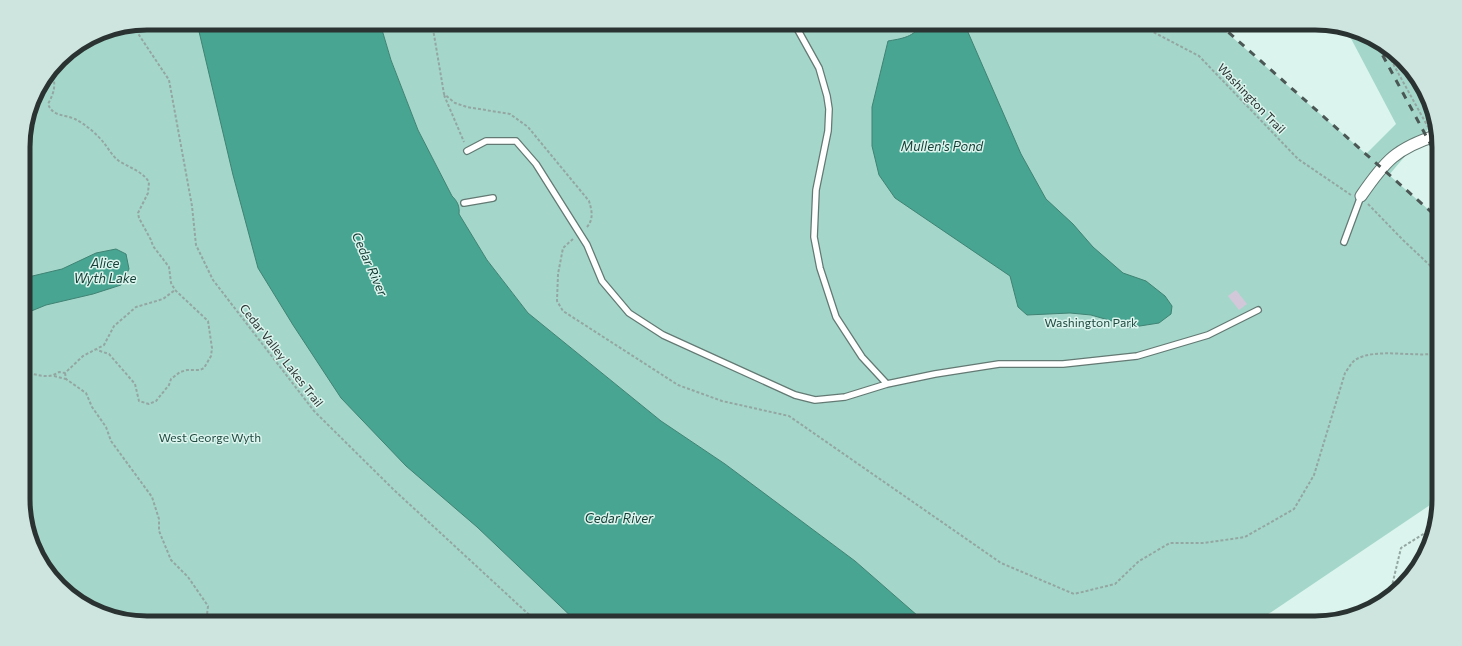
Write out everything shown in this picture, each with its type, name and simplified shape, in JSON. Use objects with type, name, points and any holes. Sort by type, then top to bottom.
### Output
[{"type":"street","points":[[1361,196],[1381,168],[1391,157],[1431,135]]},
{"type":"lane","points":[[799,30],[819,68],[827,96],[829,110],[827,136],[816,190],[814,237],[820,268],[836,317],[862,358],[887,384]]},
{"type":"lane","points":[[468,151],[486,141],[516,141],[536,164],[587,245],[602,280],[629,313],[663,335],[802,397],[815,400],[845,397],[887,384],[935,374],[999,364],[1063,364],[1137,356],[1208,335],[1258,310]]},
{"type":"lane","points":[[1344,242],[1361,196]]},
{"type":"lane","points":[[464,203],[493,198]]},
{"type":"path","name":"Washington Trail","points":[[1149,30],[1199,56],[1298,159],[1349,195]]},
{"type":"path","name":"Cedar Valley Lakes Trail","points":[[136,31],[169,80],[192,206],[196,245],[213,280],[314,411],[394,490],[530,616]]},
{"type":"path","points":[[1389,57],[1430,127]]},
{"type":"path","points":[[53,78],[55,85],[54,94],[48,104],[51,110],[56,114],[76,120],[91,130],[116,158],[141,173],[149,182],[148,193],[138,212],[139,218],[152,240],[153,246],[169,267],[171,283],[175,290],[208,321],[211,356],[204,368],[200,370],[187,370],[180,372],[171,379],[169,385],[156,401],[149,404],[143,403],[137,396],[135,384],[109,354],[97,350]]},
{"type":"path","points":[[444,94],[468,151]]},
{"type":"path","points":[[1361,196],[1403,240],[1432,267]]},
{"type":"path","points":[[103,351],[104,345],[114,326],[124,319],[136,307],[163,299],[175,290]]},
{"type":"path","points":[[65,373],[83,356],[104,345]]},
{"type":"path","points":[[54,376],[59,372],[65,373]]},
{"type":"path","points":[[30,373],[66,379],[86,393],[92,407],[106,427],[111,441],[152,497],[159,519],[159,532],[171,560],[188,577],[208,606],[207,616]]},
{"type":"path","points":[[65,373],[66,379]]},
{"type":"path","points":[[1391,588],[1401,548],[1427,532]]},
{"type":"green space","name":"West George Wyth","points":[[232,30],[616,616],[140,616],[124,614],[102,607],[76,592],[64,582],[54,570],[39,544],[31,514],[30,499],[30,140],[34,117],[39,102],[46,89],[64,64],[82,50],[102,39],[132,31]]},
{"type":"green space","name":"Washington Park","points":[[382,30],[1224,30],[1366,154],[1396,124],[1349,35],[1360,39],[1386,54],[1398,64],[1408,76],[1423,102],[1430,127],[1389,175],[1432,213],[1432,504],[1265,616],[918,616],[855,561],[725,464],[661,421],[528,313],[487,260],[458,213],[456,201],[418,130],[391,59]]},
{"type":"water","name":"Cedar River","points":[[199,30],[382,30],[391,60],[418,130],[452,196],[458,204],[459,214],[487,260],[528,313],[661,421],[725,464],[855,561],[918,616],[571,616],[477,527],[406,466],[341,398],[258,268],[233,175]]},
{"type":"water","name":"Mullen's Pond","points":[[967,30],[1021,154],[1046,199],[1073,224],[1093,247],[1123,273],[1146,281],[1165,296],[1172,306],[1171,314],[1159,323],[1127,328],[1112,321],[1091,315],[1070,313],[1027,315],[1018,307],[1010,276],[895,198],[879,175],[872,146],[872,107],[888,41],[902,38],[912,34],[915,31]]},
{"type":"water","name":"Alice Wyth Lake","points":[[116,249],[126,254],[129,269],[121,285],[93,294],[46,305],[30,312],[30,277],[62,269],[96,253]]},
{"type":"building","points":[[1236,290],[1247,304],[1239,310],[1228,296]]},
{"type":"railway","points":[[1226,30],[1432,213]]},
{"type":"railway","points":[[1380,50],[1432,147]]}]
